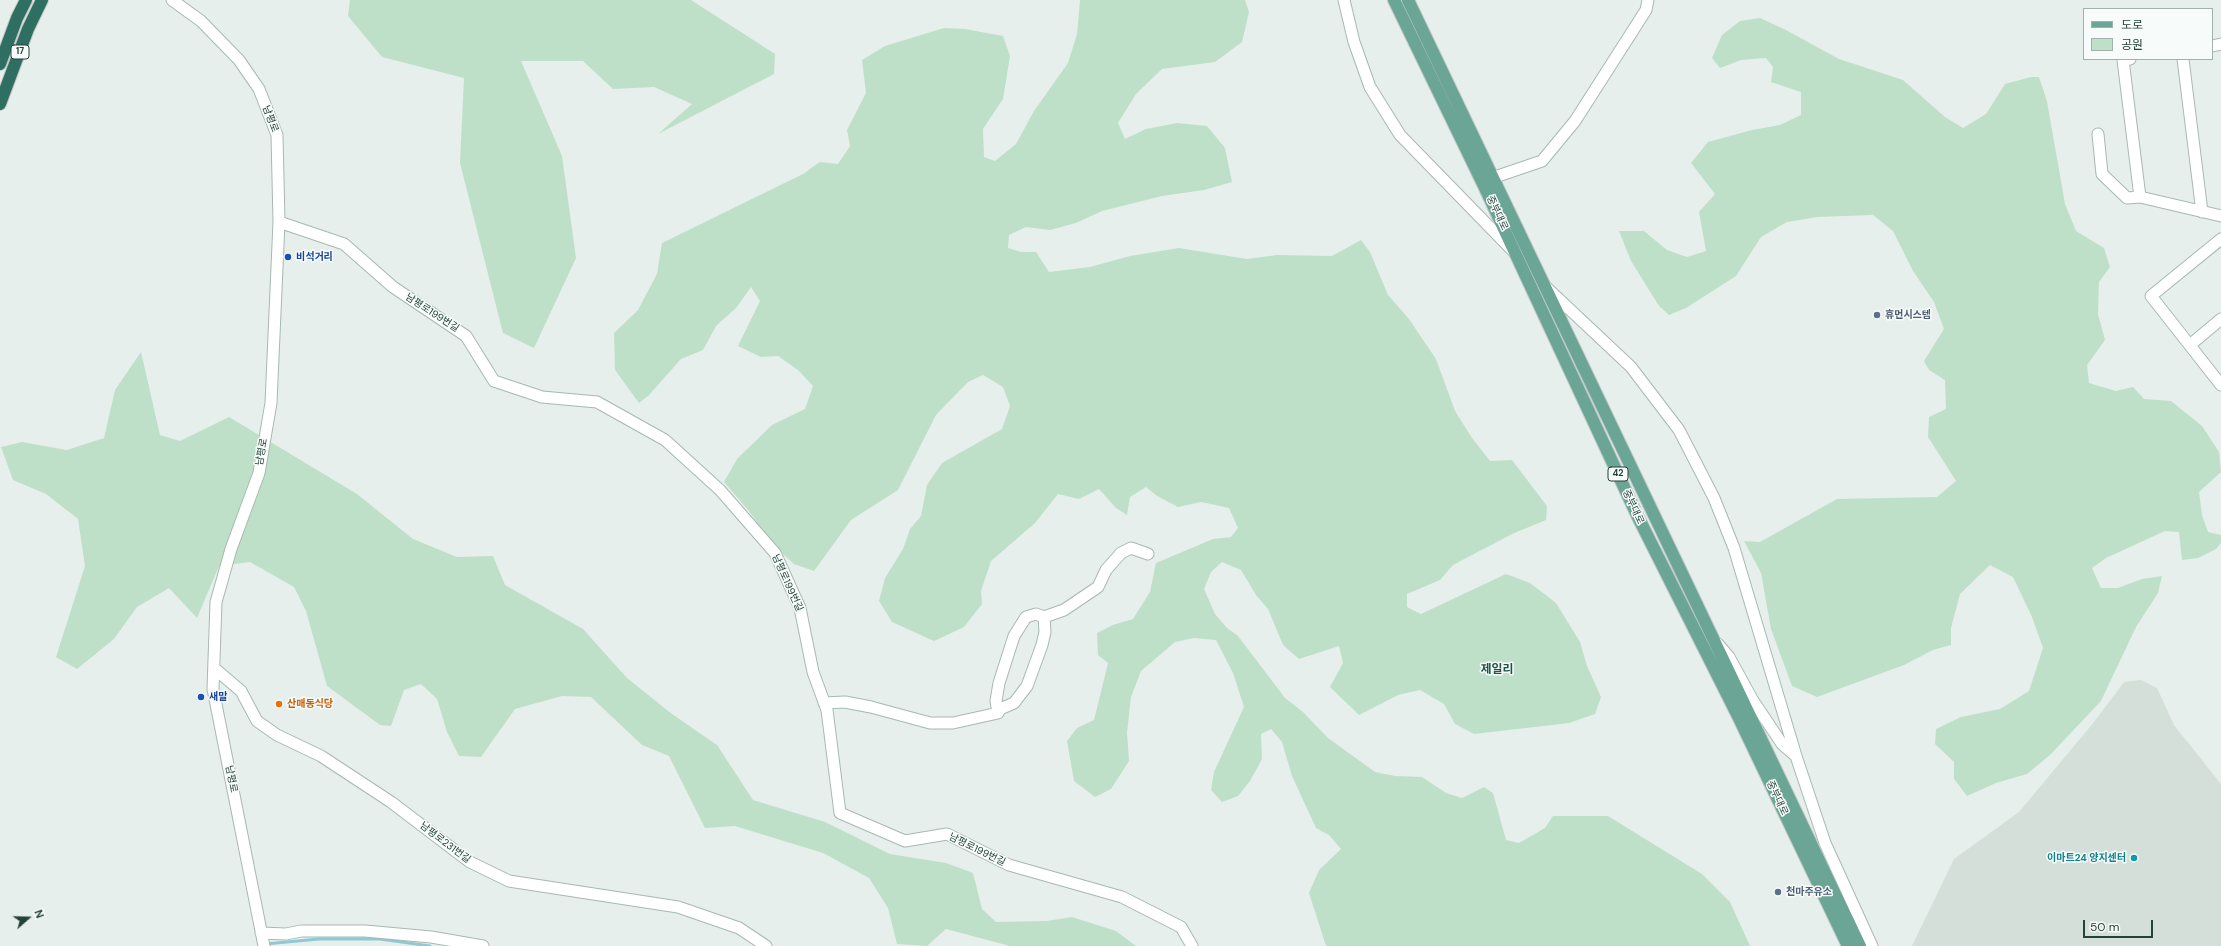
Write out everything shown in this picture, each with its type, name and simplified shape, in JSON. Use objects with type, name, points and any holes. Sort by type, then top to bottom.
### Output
[{"type":"highway","name":"17","points":[[0,64],[26,0]]},
{"type":"highway","name":"17","points":[[0,104],[28,29],[42,0]]},
{"type":"main road","name":"중부대로","points":[[1394,0],[1637,515],[1738,716],[1848,946]]},
{"type":"main road","name":"중부대로","points":[[1408,0],[1860,946]]},
{"type":"street","name":"남평로","points":[[172,0],[201,21],[234,55],[259,89],[277,135],[279,222],[271,403],[259,472],[231,549],[216,602],[213,689],[264,946]]},
{"type":"street","points":[[1344,0],[1354,42],[1370,87],[1400,134],[1514,252]]},
{"type":"street","points":[[1492,178],[1542,161],[1575,121],[1646,10],[1648,0]]},
{"type":"street","points":[[2123,60],[2140,197]]},
{"type":"street","points":[[2183,60],[2202,212]]},
{"type":"street","points":[[2098,134],[2102,174],[2127,198],[2140,197],[2221,216]]},
{"type":"street","name":"남평로199번길","points":[[279,222],[344,244],[393,287],[466,336],[494,381],[542,397],[597,402],[665,440],[720,490],[775,553],[800,608],[813,672],[827,710],[840,813],[905,841],[947,834],[1009,865],[1122,897],[1181,927],[1192,946]]},
{"type":"street","points":[[2221,239],[2151,296],[2221,385]]},
{"type":"street","points":[[1542,283],[1631,366],[1679,430],[1714,498],[1734,548],[1796,756],[1825,843],[1872,946]]},
{"type":"street","points":[[2190,345],[2221,319]]},
{"type":"street","points":[[1000,709],[997,707],[996,701],[999,683],[1014,636],[1026,617],[1036,614],[1044,617],[1064,610],[1098,586],[1106,570],[1121,553],[1131,548],[1148,554]]},
{"type":"street","points":[[824,703],[845,702],[871,707],[930,723],[953,723],[998,713],[1000,709],[1014,703],[1027,686],[1042,645],[1045,632],[1044,617]]},
{"type":"street","points":[[1712,637],[1729,657],[1752,699],[1782,744],[1796,756]]},
{"type":"street","name":"남평로231번길","points":[[214,668],[241,691],[256,721],[277,735],[321,756],[372,790],[470,862],[509,881],[678,907],[739,928],[766,946]]},
{"type":"street","points":[[261,933],[286,934],[301,930],[365,931],[431,937],[483,946]]},
{"type":"shaded area","points":[[2141,680],[2157,688],[2174,725],[2221,784],[2221,946],[1912,946],[1954,859],[2019,812],[2094,722],[2124,682]]},
{"type":"green space","points":[[350,0],[691,0],[775,54],[774,74],[658,134],[692,104],[654,87],[613,89],[583,61],[521,61],[562,156],[576,258],[534,348],[503,333],[460,163],[464,78],[382,57],[348,16]]},
{"type":"green space","points":[[1080,0],[1245,0],[1249,12],[1242,42],[1215,62],[1162,69],[1136,94],[1118,123],[1125,139],[1146,129],[1177,123],[1207,126],[1225,148],[1232,182],[1204,190],[1162,196],[1102,211],[1076,223],[1050,230],[1026,227],[1009,235],[1008,248],[1021,252],[1036,252],[1049,272],[1090,267],[1130,256],[1179,248],[1247,259],[1277,255],[1332,256],[1361,240],[1370,252],[1388,295],[1409,319],[1436,359],[1455,411],[1472,438],[1490,461],[1512,460],[1547,506],[1546,520],[1512,534],[1453,565],[1440,580],[1407,594],[1407,607],[1421,614],[1506,574],[1530,583],[1556,603],[1580,642],[1587,666],[1601,697],[1595,714],[1569,723],[1474,734],[1455,724],[1444,704],[1420,690],[1398,695],[1359,715],[1330,687],[1343,663],[1339,646],[1299,659],[1283,645],[1268,609],[1256,595],[1241,570],[1222,562],[1211,572],[1204,589],[1215,614],[1227,628],[1238,636],[1285,698],[1303,712],[1328,738],[1375,772],[1395,776],[1422,777],[1446,793],[1462,798],[1484,787],[1493,793],[1506,840],[1519,843],[1545,828],[1553,816],[1608,816],[1702,874],[1730,902],[1750,946],[1326,946],[1309,893],[1319,870],[1341,849],[1329,835],[1316,828],[1292,776],[1282,742],[1271,729],[1261,734],[1262,759],[1250,781],[1238,796],[1222,802],[1211,790],[1214,772],[1244,707],[1233,673],[1216,640],[1194,638],[1175,642],[1141,671],[1131,697],[1127,733],[1129,761],[1111,789],[1095,797],[1074,781],[1067,741],[1077,728],[1094,720],[1108,663],[1098,655],[1097,633],[1113,625],[1133,619],[1150,592],[1156,563],[1213,539],[1231,537],[1238,528],[1229,508],[1201,502],[1178,507],[1157,496],[1146,487],[1130,497],[1127,515],[1116,508],[1099,489],[1079,499],[1058,494],[1035,523],[991,561],[981,591],[982,604],[964,627],[934,641],[892,622],[879,601],[885,578],[903,549],[910,529],[921,516],[927,485],[942,463],[1002,429],[1010,406],[1003,387],[983,375],[968,382],[936,415],[898,490],[851,520],[814,571],[794,564],[775,547],[748,510],[724,482],[737,459],[772,425],[805,409],[813,386],[798,370],[778,356],[761,357],[738,346],[760,301],[751,287],[736,308],[716,326],[703,350],[681,359],[649,395],[639,403],[615,370],[614,333],[638,310],[657,274],[662,243],[803,174],[820,162],[838,164],[850,146],[847,130],[866,93],[862,60],[885,46],[944,28],[965,29],[1003,36],[1010,56],[1003,99],[983,129],[984,157],[995,161],[1016,144],[1034,111],[1068,63],[1077,34]]},
{"type":"green space","points":[[1760,18],[1786,30],[1839,59],[1903,80],[1945,117],[1963,128],[1986,114],[2005,84],[2031,77],[2039,77],[2047,101],[2065,204],[2076,231],[2104,248],[2110,267],[2099,282],[2098,314],[2105,340],[2087,365],[2089,383],[2116,391],[2133,387],[2144,399],[2171,401],[2202,426],[2219,452],[2221,472],[2199,492],[2202,515],[2208,532],[2221,535],[2221,543],[2216,549],[2198,558],[2182,560],[2179,532],[2165,531],[2106,558],[2092,568],[2101,588],[2118,588],[2142,579],[2162,576],[2158,593],[2136,627],[2101,701],[2050,755],[2027,774],[1996,783],[1967,796],[1954,779],[1954,762],[1935,744],[1936,729],[1961,717],[2000,709],[2029,691],[2043,648],[2032,617],[2013,577],[1990,565],[1960,594],[1951,628],[1951,645],[1933,650],[1904,665],[1817,697],[1792,686],[1771,629],[1761,573],[1744,541],[1760,542],[1837,499],[1937,497],[1956,481],[1928,437],[1929,417],[1946,409],[1945,380],[1929,370],[1924,361],[1944,329],[1934,302],[1913,271],[1893,231],[1873,215],[1817,217],[1787,222],[1761,237],[1736,276],[1686,308],[1669,315],[1659,306],[1631,261],[1619,231],[1644,231],[1667,250],[1687,257],[1706,251],[1699,212],[1715,194],[1691,163],[1708,142],[1752,130],[1780,125],[1801,115],[1801,92],[1771,82],[1773,67],[1766,58],[1741,60],[1720,68],[1712,58],[1722,35],[1740,21]]},
{"type":"green space","points":[[141,352],[160,435],[180,441],[229,417],[357,494],[413,539],[457,557],[493,556],[505,585],[583,629],[627,678],[672,714],[717,745],[753,800],[825,822],[890,854],[946,863],[973,873],[982,909],[996,922],[1047,921],[1072,917],[1116,931],[1136,946],[1010,946],[946,929],[927,946],[897,944],[888,908],[869,878],[823,853],[735,826],[705,828],[669,756],[642,745],[591,697],[562,696],[515,709],[481,757],[459,756],[447,732],[437,699],[421,684],[404,690],[391,726],[380,725],[327,686],[306,611],[294,587],[250,562],[219,566],[197,618],[169,588],[137,607],[114,639],[77,669],[56,657],[85,566],[78,519],[46,494],[13,480],[1,447],[22,442],[67,450],[104,438],[115,390]]},
{"type":"waterway","points":[[265,944],[319,939],[380,939],[430,946]]},
{"type":"place","name":"비석거리","points":[[288,257]]},
{"type":"place","name":"휴먼시스템","points":[[1877,315]]},
{"type":"place","name":"새말","points":[[201,697]]},
{"type":"place","name":"산매동식당","points":[[279,704]]},
{"type":"place","name":"이마트24 양지센터","points":[[2134,858]]},
{"type":"place","name":"천마주유소","points":[[1778,892]]},
{"type":"district","name":"제일리","points":[[1497,670]]}]
